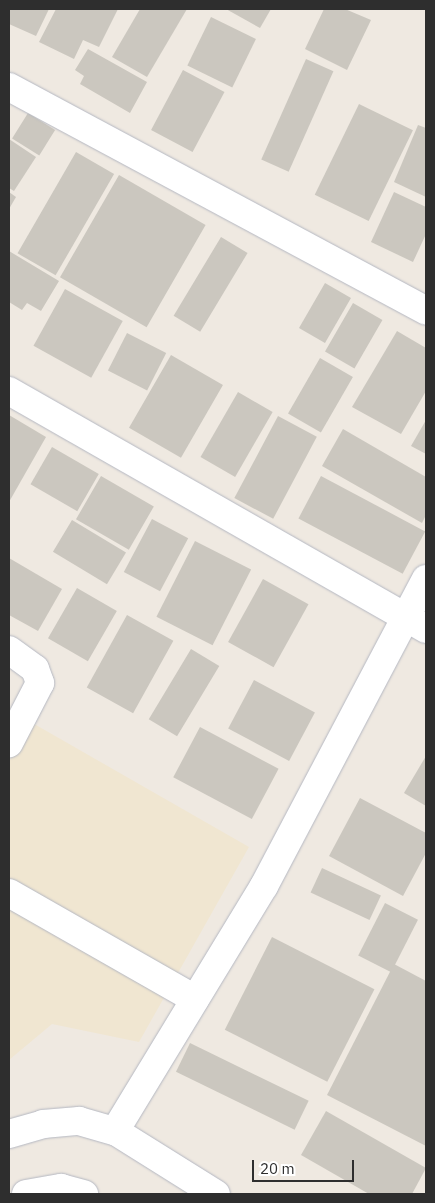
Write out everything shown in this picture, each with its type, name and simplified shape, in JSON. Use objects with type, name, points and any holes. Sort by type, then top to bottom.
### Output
[{"type":"street","points":[[9,87],[426,311]]},
{"type":"street","points":[[9,391],[416,623]]},
{"type":"street","points":[[115,1131],[264,886],[416,623],[426,579]]},
{"type":"street","points":[[9,650],[35,669],[40,683],[9,743]]},
{"type":"street","points":[[9,893],[195,999]]},
{"type":"street","points":[[9,1134],[43,1124],[79,1122],[115,1131],[216,1194]]},
{"type":"street","points":[[26,1194],[61,1188],[84,1194]]},
{"type":"shaded area","points":[[29,721],[249,847],[139,1042],[52,1024],[9,1060],[9,762]]},
{"type":"building","points":[[9,9],[49,9],[36,36],[9,24]]},
{"type":"building","points":[[56,9],[118,9],[99,47],[83,40],[74,59],[39,42]]},
{"type":"building","points":[[140,9],[187,9],[147,77],[112,57]]},
{"type":"building","points":[[226,9],[271,9],[260,28]]},
{"type":"building","points":[[324,9],[345,9],[371,20],[347,70],[305,49]]},
{"type":"building","points":[[211,17],[256,39],[232,87],[187,66]]},
{"type":"building","points":[[88,49],[147,82],[130,113],[80,84],[84,76],[75,70]]},
{"type":"building","points":[[306,59],[333,71],[289,172],[261,159]]},
{"type":"building","points":[[183,70],[224,92],[193,152],[151,130]]},
{"type":"building","points":[[359,104],[413,130],[369,221],[315,195]]},
{"type":"building","points":[[28,113],[55,130],[39,155],[12,138]]},
{"type":"building","points":[[418,125],[426,128],[426,197],[394,182]]},
{"type":"building","points":[[9,139],[36,157],[14,191],[9,188]]},
{"type":"building","points":[[76,152],[114,174],[56,275],[18,253]]},
{"type":"building","points":[[119,175],[206,225],[147,327],[60,277]]},
{"type":"building","points":[[9,192],[16,197],[9,209]]},
{"type":"building","points":[[394,192],[426,207],[426,234],[413,262],[371,242]]},
{"type":"building","points":[[221,237],[248,253],[200,332],[174,316]]},
{"type":"building","points":[[9,251],[59,281],[41,311],[27,303],[22,310],[9,302]]},
{"type":"building","points":[[325,283],[351,298],[325,343],[299,328]]},
{"type":"building","points":[[65,289],[123,321],[91,378],[33,346]]},
{"type":"building","points":[[353,303],[382,320],[354,368],[325,351]]},
{"type":"building","points":[[397,331],[426,348],[426,391],[401,434],[352,407]]},
{"type":"building","points":[[127,333],[166,353],[147,390],[108,370]]},
{"type":"building","points":[[171,355],[223,385],[181,458],[129,428]]},
{"type":"building","points":[[320,358],[353,377],[321,432],[288,413]]},
{"type":"building","points":[[238,392],[273,412],[235,477],[200,457]]},
{"type":"building","points":[[9,415],[46,437],[9,502]]},
{"type":"building","points":[[278,416],[317,437],[273,519],[234,498]]},
{"type":"building","points":[[426,420],[426,454],[411,446]]},
{"type":"building","points":[[343,429],[426,477],[426,515],[422,523],[322,466]]},
{"type":"building","points":[[52,447],[99,474],[77,511],[30,484]]},
{"type":"building","points":[[101,476],[154,506],[129,550],[76,519]]},
{"type":"building","points":[[321,476],[425,531],[403,574],[298,518]]},
{"type":"building","points":[[152,519],[188,538],[160,591],[124,572]]},
{"type":"building","points":[[72,520],[126,552],[107,584],[53,552]]},
{"type":"building","points":[[195,541],[251,570],[213,645],[156,617]]},
{"type":"building","points":[[9,558],[62,589],[38,631],[9,615]]},
{"type":"building","points":[[263,579],[308,604],[274,667],[228,642]]},
{"type":"building","points":[[77,588],[117,611],[88,661],[48,638]]},
{"type":"building","points":[[127,615],[173,641],[133,713],[87,688]]},
{"type":"building","points":[[191,649],[219,666],[177,736],[149,719]]},
{"type":"building","points":[[254,680],[315,712],[289,761],[228,729]]},
{"type":"building","points":[[200,727],[279,769],[252,819],[173,777]]},
{"type":"building","points":[[426,756],[426,806],[404,793]]},
{"type":"building","points":[[360,798],[426,833],[426,853],[403,896],[329,856]]},
{"type":"building","points":[[322,868],[381,895],[369,920],[311,892]]},
{"type":"building","points":[[385,903],[418,920],[391,972],[358,956]]},
{"type":"building","points":[[272,937],[374,989],[327,1082],[225,1030]]},
{"type":"building","points":[[394,964],[426,981],[426,1146],[327,1095]]},
{"type":"building","points":[[190,1043],[309,1101],[295,1130],[176,1072]]},
{"type":"building","points":[[326,1111],[426,1168],[412,1194],[369,1194],[301,1155]]}]
